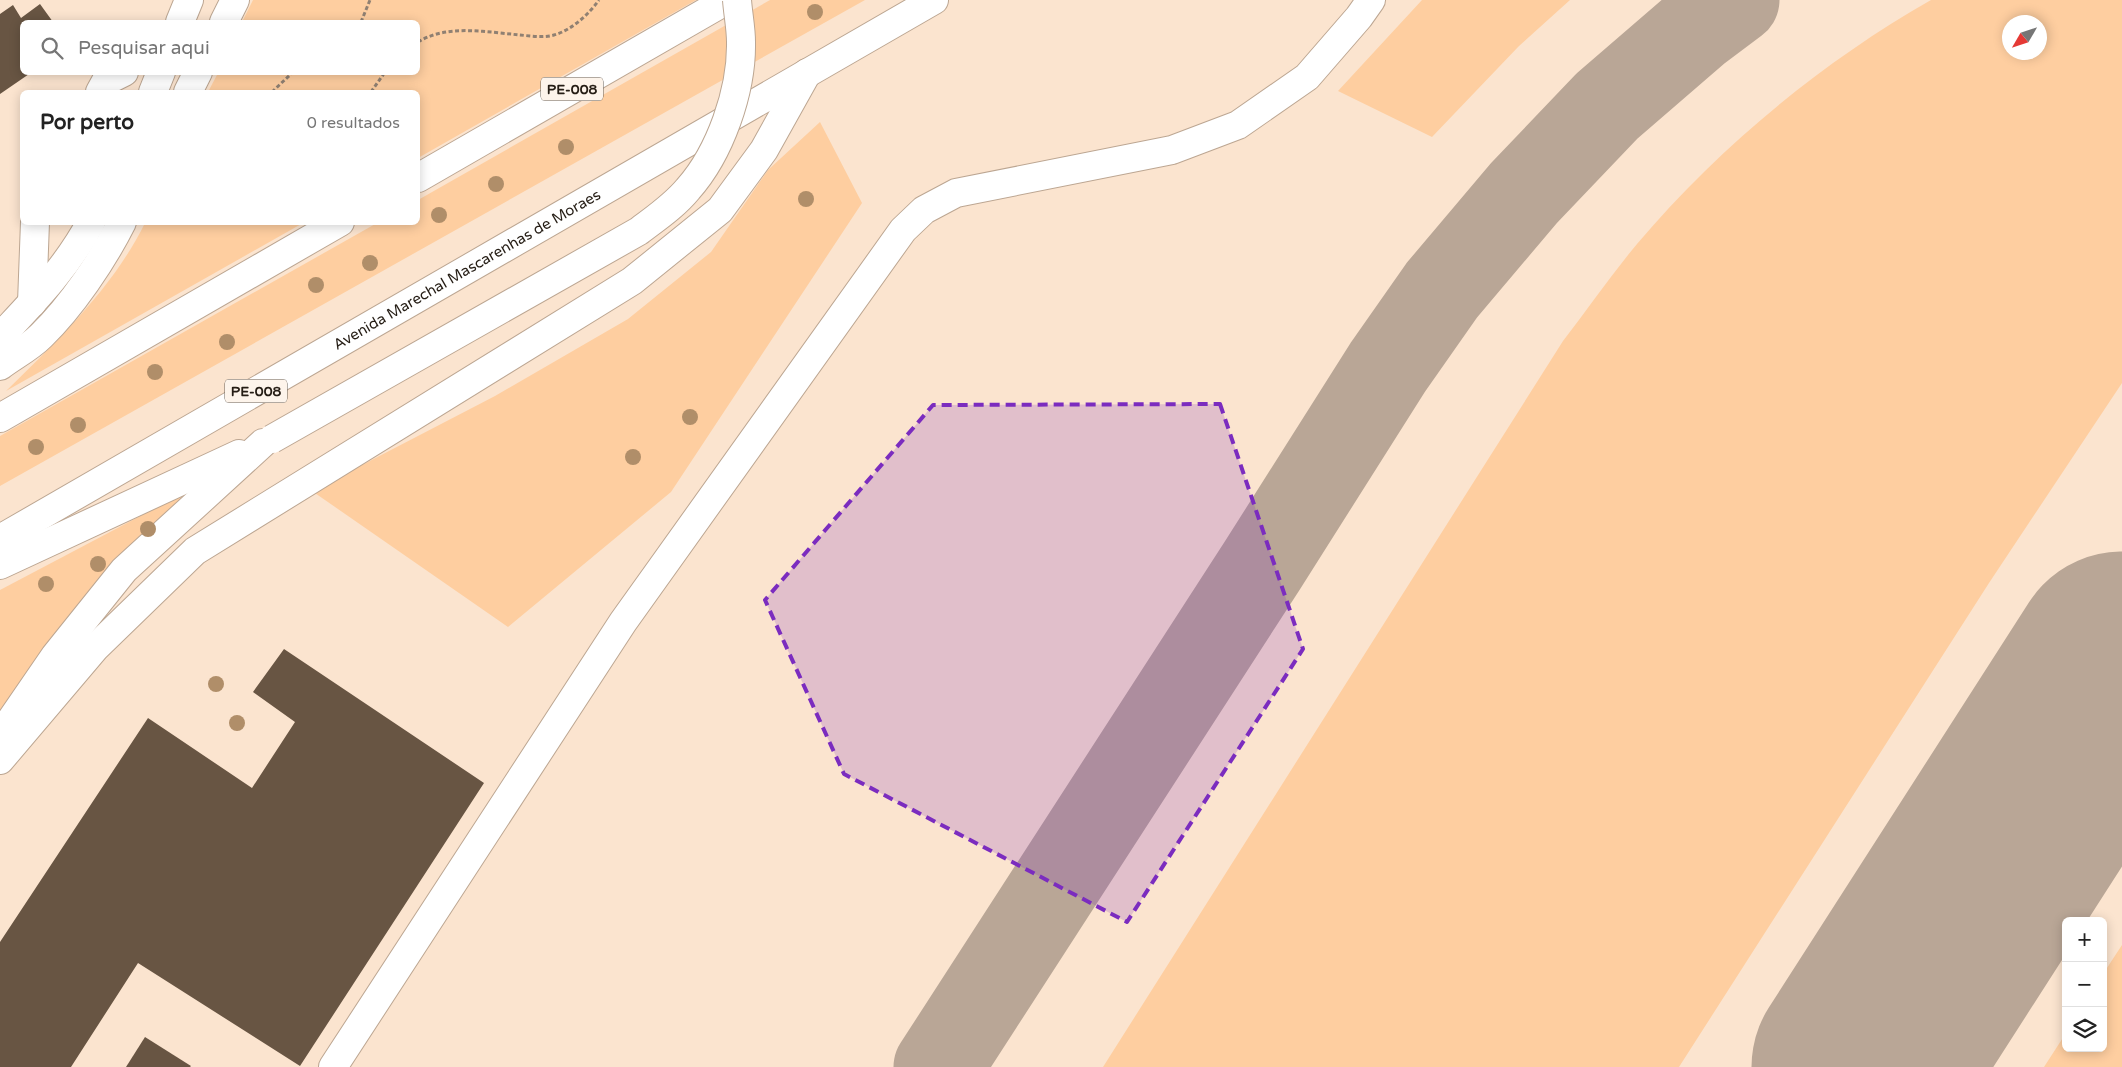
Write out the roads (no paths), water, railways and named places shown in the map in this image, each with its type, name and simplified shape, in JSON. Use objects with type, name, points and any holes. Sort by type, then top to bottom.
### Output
[{"type":"main road","points":[[181,20],[190,0]]},
{"type":"main road","points":[[225,20],[235,0]]},
{"type":"main road","name":"PE-008","points":[[420,177],[727,0]]},
{"type":"main road","points":[[0,565],[267,441],[639,232],[666,211],[689,188],[720,142],[737,84],[742,42],[737,0]]},
{"type":"main road","name":"Avenida Marechal Mascarenhas de Moraes","points":[[0,539],[934,0]]},
{"type":"main road","points":[[334,1067],[623,622],[903,230],[924,210],[956,193],[1172,150],[1238,125],[1307,77],[1359,17],[1371,0]]},
{"type":"main road","points":[[0,760],[95,648],[195,551],[632,280],[720,210],[764,150],[808,71]]},
{"type":"main road","points":[[101,90],[106,81],[118,75]]},
{"type":"main road","points":[[154,90],[160,75]]},
{"type":"main road","points":[[189,90],[196,75]]},
{"type":"main road","points":[[32,303],[35,225]]},
{"type":"main road","points":[[0,337],[32,303],[79,245],[89,225]]},
{"type":"main road","points":[[0,366],[40,337],[68,304],[107,251],[120,225]]},
{"type":"main road","points":[[0,418],[335,225]]},
{"type":"main road","points":[[0,736],[55,656],[124,570],[267,441]]}]
